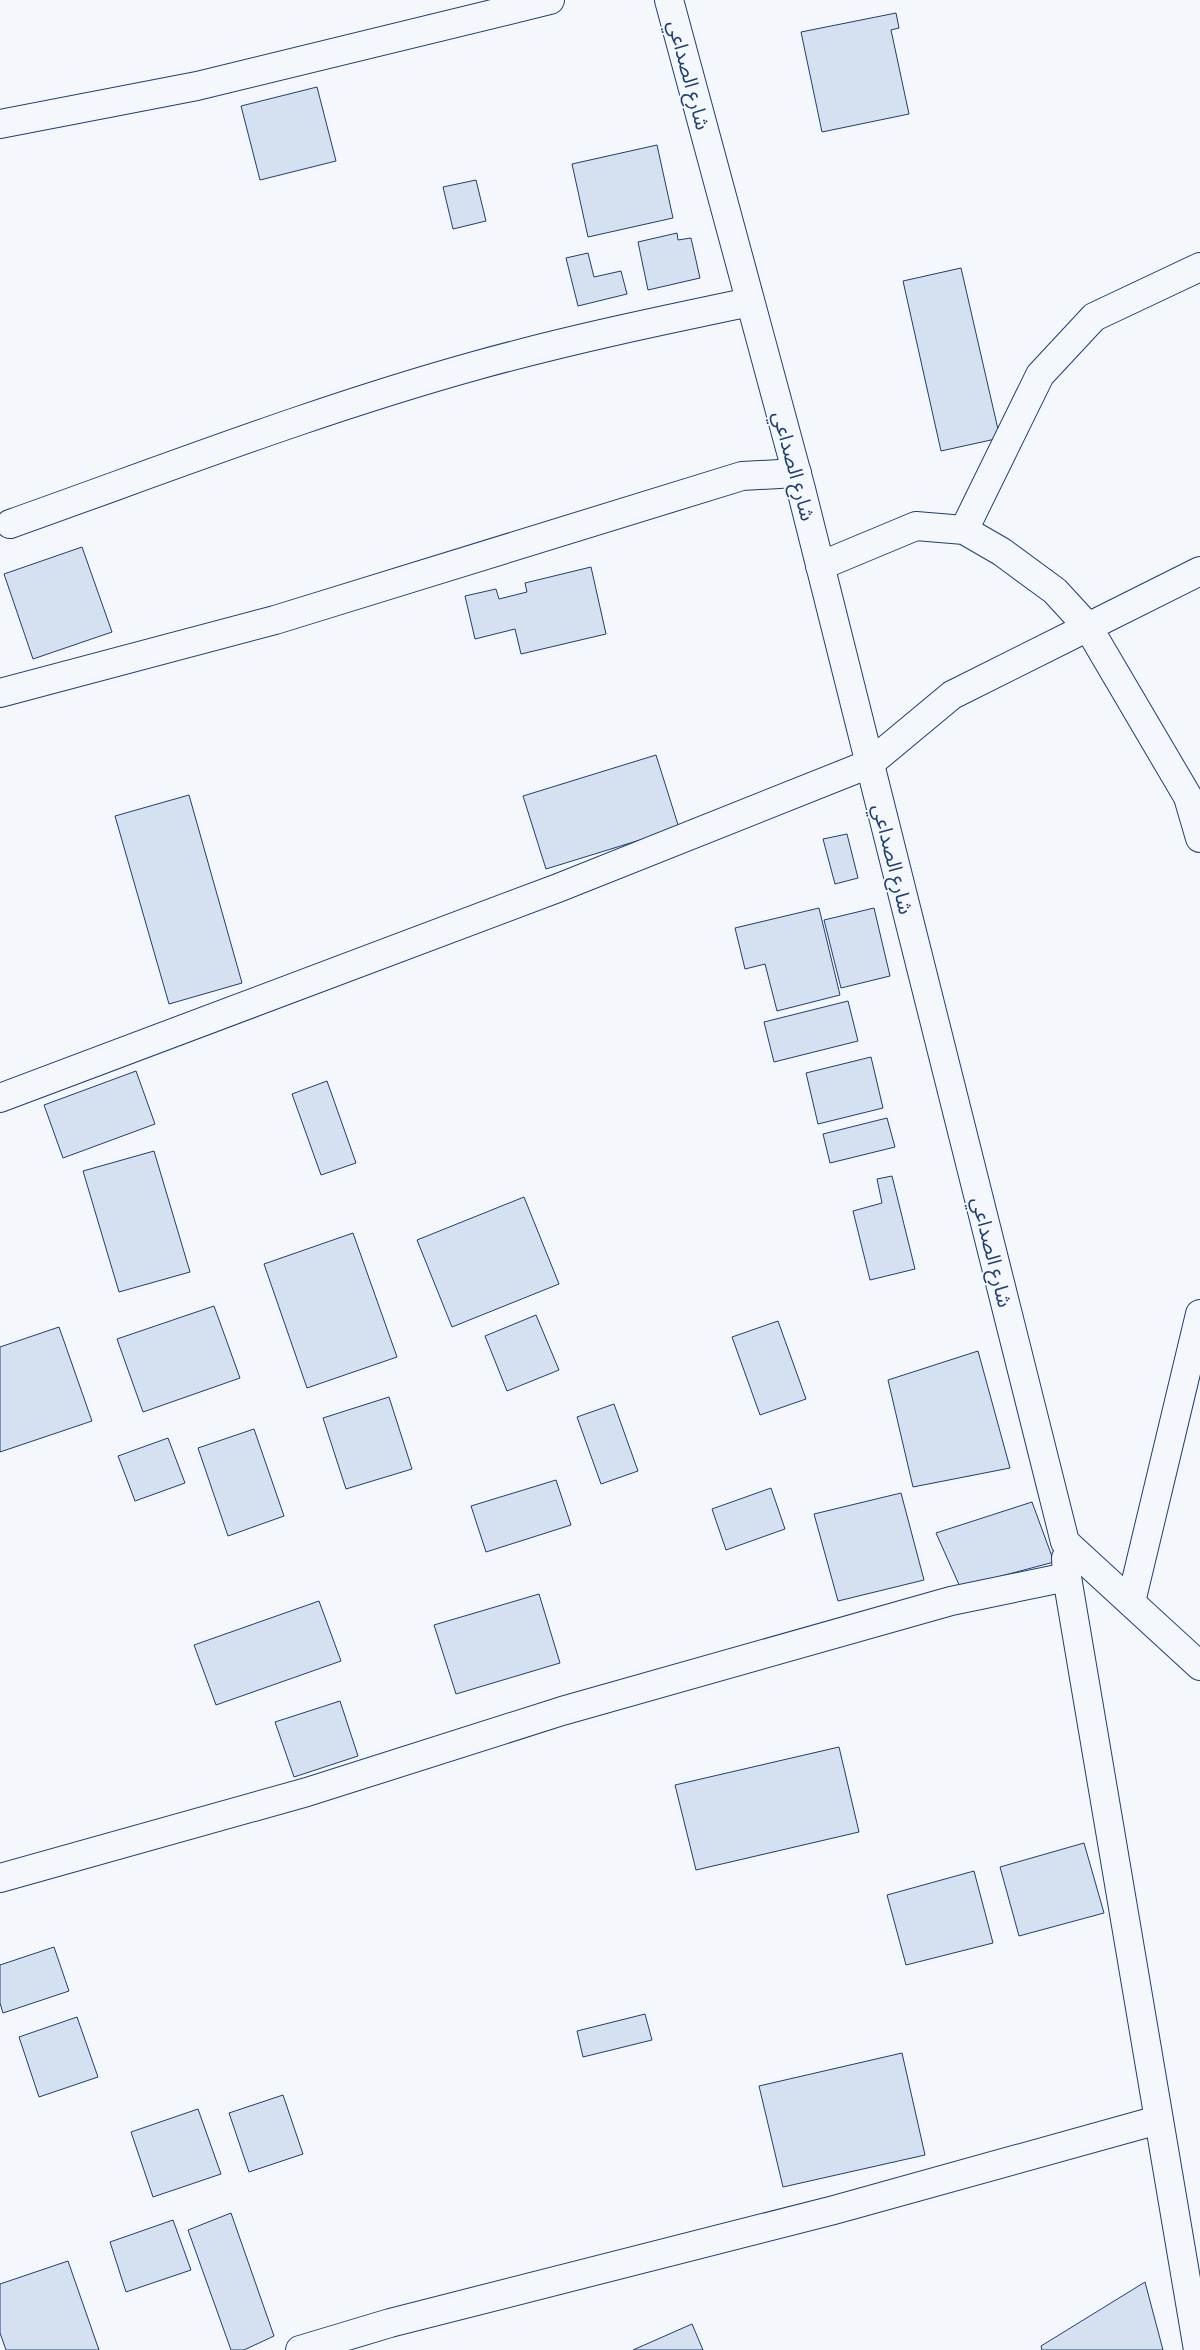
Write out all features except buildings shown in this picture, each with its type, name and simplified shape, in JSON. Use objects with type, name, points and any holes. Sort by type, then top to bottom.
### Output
[{"type":"street","points":[[0,124],[197,86],[550,0]]},
{"type":"street","name":"شارع الصداعي","points":[[669,0],[820,566],[1065,1542],[1067,1577],[1198,2350]]},
{"type":"street","points":[[964,530],[1040,374],[1094,317],[1200,267]]},
{"type":"street","points":[[10,524],[324,413],[476,366],[604,332],[750,302]]},
{"type":"street","points":[[0,693],[275,620],[742,476],[796,473]]},
{"type":"street","points":[[820,566],[916,526],[964,530],[1002,552],[1055,591],[1088,628],[1188,797],[1200,838]]},
{"type":"street","points":[[0,1098],[558,888],[869,764],[952,695],[1200,571]]},
{"type":"street","points":[[1131,1602],[1200,1314]]},
{"type":"street","points":[[1065,1542],[1200,1666]]},
{"type":"street","points":[[0,1878],[307,1792],[562,1711],[951,1601],[1067,1577]]},
{"type":"street","points":[[300,2350],[390,2323],[834,2210],[1158,2120]]}]
